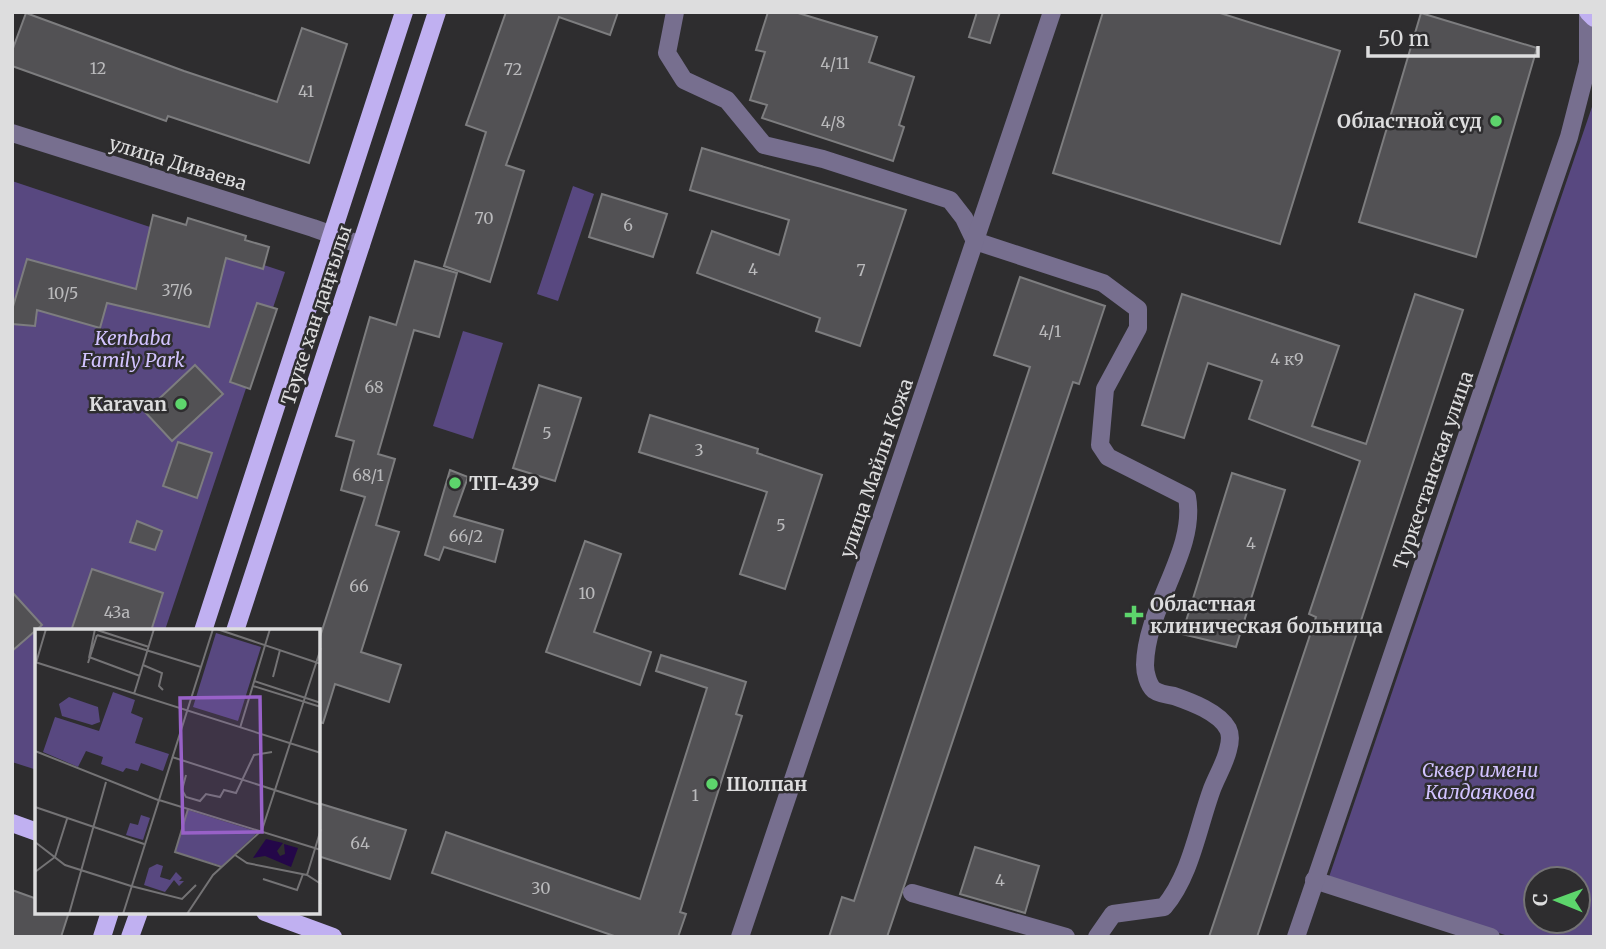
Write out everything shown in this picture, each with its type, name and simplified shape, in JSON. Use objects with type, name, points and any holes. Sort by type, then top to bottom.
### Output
[{"type":"main road","name":"Тәуке хан даңғылы","points":[[204,629],[404,12]]},
{"type":"main road","name":"Тәуке хан даңғылы","points":[[235,629],[438,12]]},
{"type":"main road","points":[[1588,12],[1594,18]]},
{"type":"main road","points":[[12,823],[35,831]]},
{"type":"main road","points":[[102,937],[109,914]]},
{"type":"main road","points":[[130,937],[138,914]]},
{"type":"main road","points":[[270,914],[333,937]]},
{"type":"street","points":[[675,12],[667,53],[684,80],[727,100],[764,145],[823,159],[950,200],[964,218],[975,241],[1103,283],[1138,309],[1138,328],[1105,389],[1100,445],[1108,457],[1188,497],[1190,512],[1186,537],[1159,601],[1145,667],[1154,690],[1191,702],[1216,717],[1227,727],[1230,736],[1228,751],[1173,897],[1164,907],[1113,914],[1097,937]]},
{"type":"street","name":"улица Майлы Кожа","points":[[740,937],[1052,12]]},
{"type":"street","name":"Туркестанская улица","points":[[1296,937],[1569,137],[1588,63],[1588,12]]},
{"type":"street","name":"улица Диваева","points":[[12,133],[361,245]]},
{"type":"street","points":[[1314,880],[1491,937]]},
{"type":"street","points":[[912,893],[1066,937]]},
{"type":"green space","name":"Сквер имени Калдаякова","points":[[1594,101],[1594,937],[1511,937],[1329,877]]},
{"type":"green space","name":"Kenbaba Family Park","points":[[12,181],[285,272],[165,629],[35,629],[35,769],[12,762]]},
{"type":"green space","points":[[573,186],[594,194],[558,301],[537,294]]},
{"type":"green space","points":[[463,331],[503,343],[473,439],[433,426]]},
{"type":"building","points":[[506,12],[618,12],[610,35],[559,17],[506,165],[524,171],[490,282],[444,266],[486,132],[466,125]]},
{"type":"building","points":[[768,12],[795,12],[877,37],[869,62],[914,77],[899,125],[904,127],[893,161],[762,118],[767,105],[750,100],[765,52],[756,50]]},
{"type":"building","points":[[977,12],[1000,12],[990,43],[969,37]]},
{"type":"building","points":[[1103,12],[1217,12],[1340,51],[1280,244],[1053,173]]},
{"type":"building","points":[[26,13],[277,102],[302,28],[347,44],[309,163],[168,116],[166,121],[12,66],[12,51]]},
{"type":"building","points":[[1421,13],[1537,48],[1476,257],[1359,222]]},
{"type":"building","points":[[702,148],[906,210],[860,346],[816,331],[820,318],[697,273],[712,231],[779,255],[789,220],[690,190]]},
{"type":"building","points":[[602,194],[667,214],[653,257],[589,237]]},
{"type":"building","points":[[153,215],[186,225],[188,218],[246,236],[245,240],[269,247],[263,269],[226,258],[209,327],[107,303],[100,328],[37,310],[35,326],[12,324],[12,310],[27,259],[136,289]]},
{"type":"building","points":[[415,261],[457,273],[439,337],[414,330],[378,454],[395,459],[376,525],[399,532],[361,652],[401,665],[389,702],[335,684],[323,723],[320,722],[320,637],[365,497],[341,490],[354,441],[336,436],[370,317],[396,325]]},
{"type":"building","points":[[1020,277],[1105,306],[1079,384],[1073,382],[887,937],[829,937],[842,897],[854,901],[1030,367],[994,355]]},
{"type":"building","points":[[1182,294],[1339,346],[1312,426],[1366,444],[1415,294],[1463,310],[1257,937],[1209,937],[1316,617],[1309,614],[1360,461],[1249,419],[1262,381],[1208,363],[1184,438],[1142,425]]},
{"type":"building","points":[[257,303],[277,309],[250,389],[230,382]]},
{"type":"building","points":[[195,365],[223,394],[172,441],[145,412]]},
{"type":"building","points":[[539,385],[581,398],[555,481],[513,468]]},
{"type":"building","points":[[650,415],[758,449],[757,453],[822,475],[785,589],[740,574],[767,492],[639,452]]},
{"type":"building","points":[[178,442],[212,453],[197,498],[163,486]]},
{"type":"building","points":[[450,470],[468,477],[454,516],[503,530],[495,562],[444,547],[439,560],[425,555]]},
{"type":"building","points":[[1232,473],[1285,490],[1236,647],[1182,634]]},
{"type":"building","points":[[137,521],[162,531],[155,550],[130,542]]},
{"type":"building","points":[[585,541],[621,554],[594,632],[651,652],[640,685],[546,652]]},
{"type":"building","points":[[92,569],[163,593],[152,629],[72,629]]},
{"type":"building","points":[[12,592],[42,625],[12,651]]},
{"type":"building","points":[[661,655],[746,682],[736,714],[742,716],[680,912],[686,914],[678,937],[617,937],[432,873],[446,832],[640,899],[707,688],[656,671]]},
{"type":"building","points":[[320,804],[406,830],[390,879],[320,857]]},
{"type":"building","points":[[975,847],[1039,866],[1025,913],[960,894]]},
{"type":"building","points":[[12,890],[35,898],[35,914],[68,914],[61,937],[12,937]]},
{"type":"place","name":"Областной суд","points":[[1496,121]]},
{"type":"place","name":"Karavan","points":[[181,404]]},
{"type":"place","name":"ТП-439","points":[[455,483]]},
{"type":"place","name":"Областная клиническая больница","points":[[1134,615]]},
{"type":"place","name":"Шолпан","points":[[712,784]]}]
